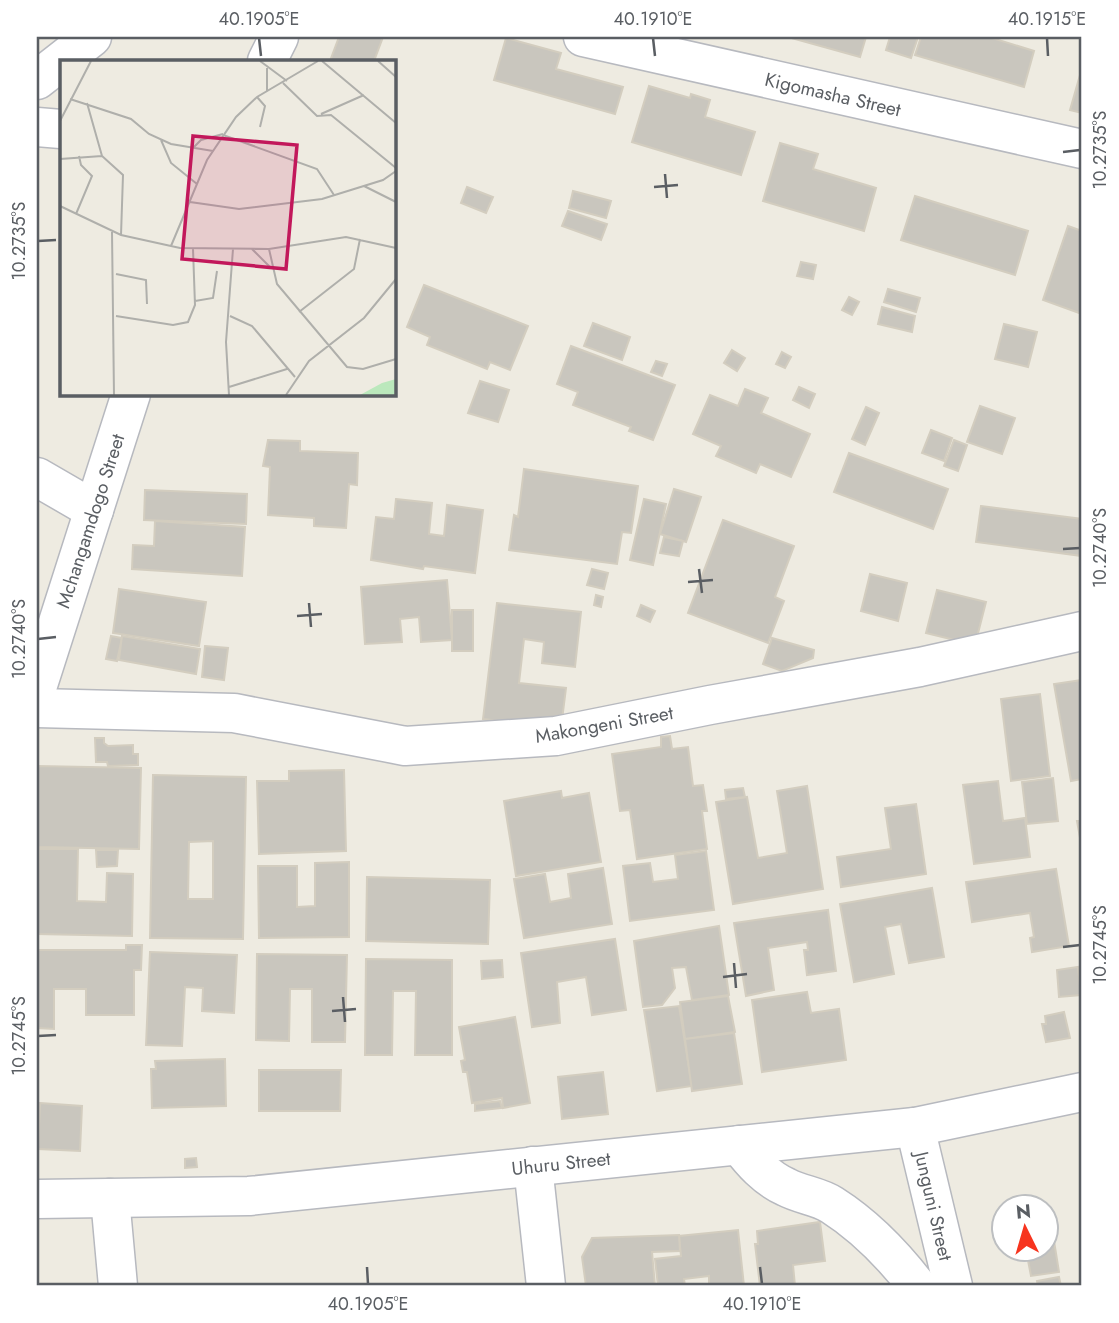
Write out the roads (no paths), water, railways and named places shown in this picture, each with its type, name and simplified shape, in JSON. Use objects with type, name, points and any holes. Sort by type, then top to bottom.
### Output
[{"type":"street","points":[[63,60],[92,37]]},
{"type":"street","points":[[268,60],[279,37]]},
{"type":"street","name":"Kigomasha Street","points":[[583,37],[1082,149]]},
{"type":"street","points":[[37,80],[60,62]]},
{"type":"street","points":[[37,127],[60,129]]},
{"type":"street","name":"Mchangamdogo Street","points":[[37,688],[130,396]]},
{"type":"street","points":[[37,477],[94,510]]},
{"type":"street","name":"Makongeni Street","points":[[37,708],[234,713],[405,746],[556,736],[920,667],[1082,631]]},
{"type":"street","name":"Uhuru Street","points":[[37,1199],[249,1196],[915,1127],[1082,1092]]},
{"type":"street","name":"Junguni Street","points":[[915,1127],[953,1286]]},
{"type":"street","points":[[739,1144],[757,1168],[786,1187],[829,1203],[856,1222],[894,1257],[917,1286]]},
{"type":"street","points":[[533,1166],[546,1286]]},
{"type":"street","points":[[110,1198],[118,1286]]}]
